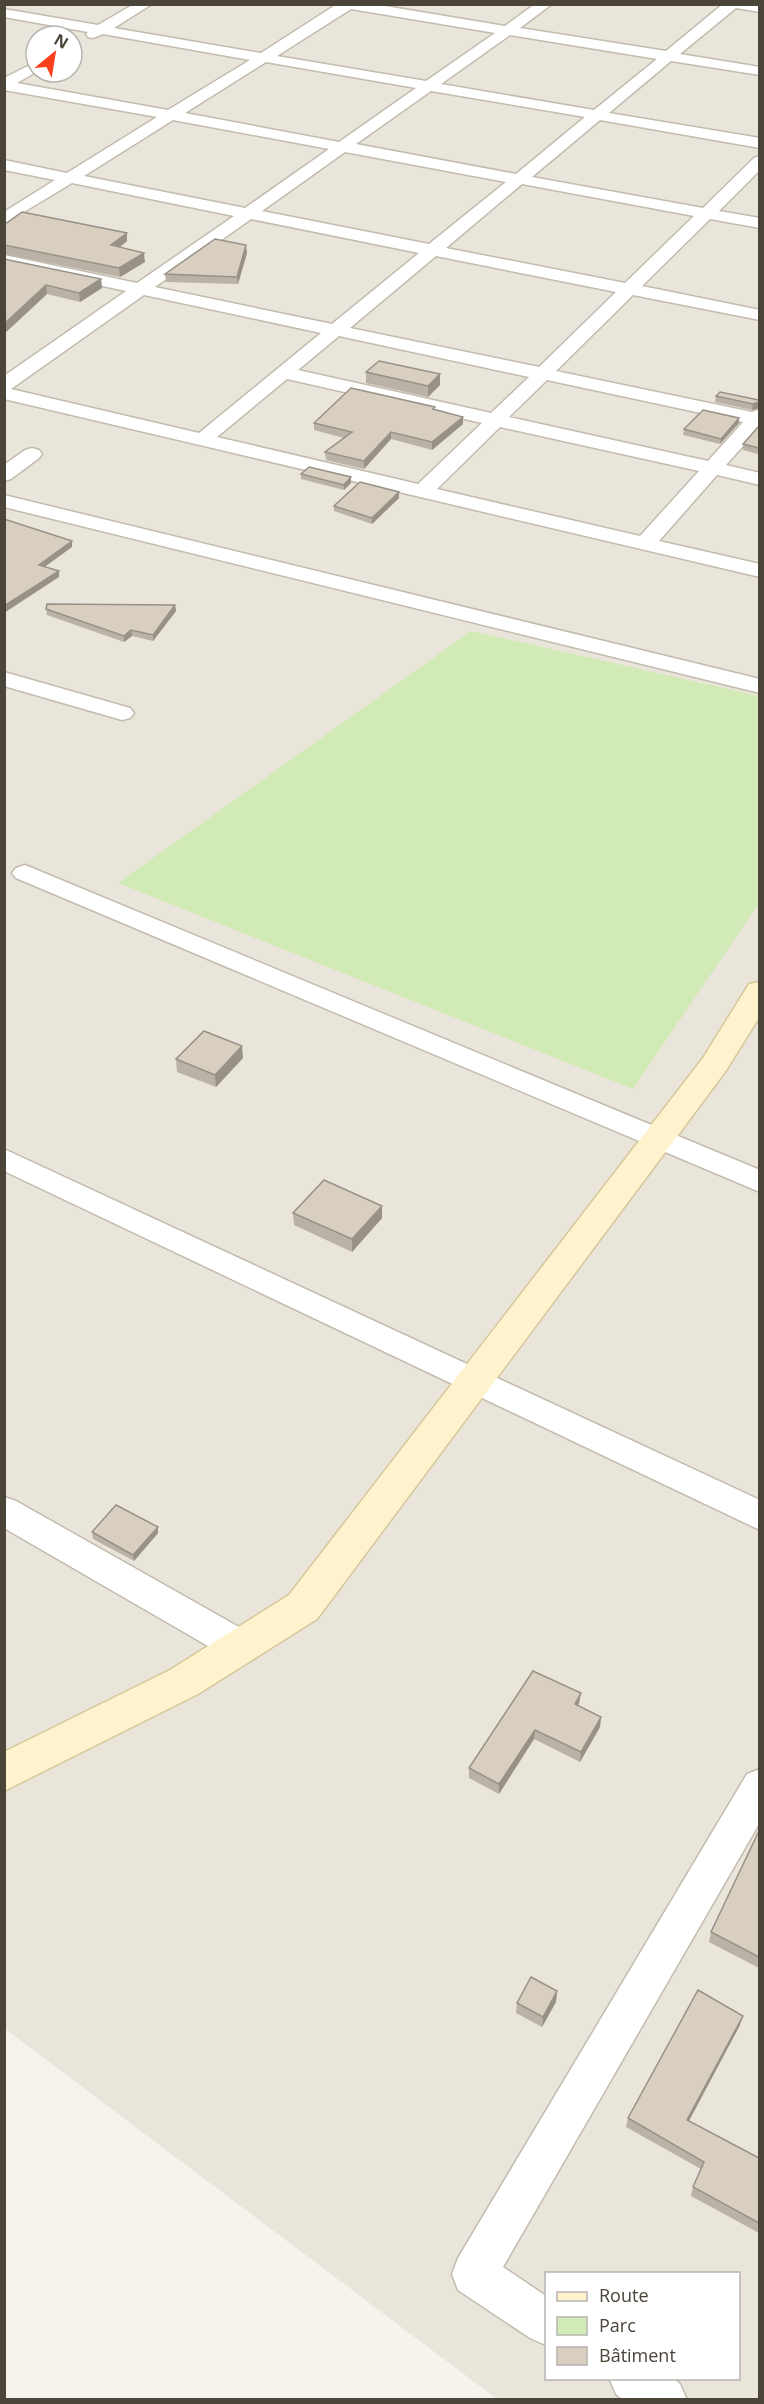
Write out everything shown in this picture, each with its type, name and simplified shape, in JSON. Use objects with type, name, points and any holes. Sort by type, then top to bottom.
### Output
[{"type":"main road","points":[[4,1773],[184,1682],[303,1606],[714,1065],[759,992]]},
{"type":"street","points":[[84,38],[145,4]]},
{"type":"street","points":[[4,385],[545,4]]},
{"type":"street","points":[[202,440],[732,4]]},
{"type":"street","points":[[737,4],[759,8]]},
{"type":"street","points":[[4,219],[347,5],[759,71]]},
{"type":"street","points":[[4,13],[759,143]]},
{"type":"street","points":[[4,85],[24,73]]},
{"type":"street","points":[[4,85],[759,224]]},
{"type":"street","points":[[423,492],[759,161]]},
{"type":"street","points":[[4,165],[759,315]]},
{"type":"street","points":[[4,260],[542,374],[758,417]]},
{"type":"street","points":[[284,373],[759,480]]},
{"type":"street","points":[[4,393],[759,571]]},
{"type":"street","points":[[645,544],[758,417]]},
{"type":"street","points":[[4,475],[32,454]]},
{"type":"street","points":[[4,501],[759,686]]},
{"type":"street","points":[[4,679],[122,713]]},
{"type":"street","points":[[25,873],[759,1182]]},
{"type":"street","points":[[4,1159],[759,1516]]},
{"type":"street","points":[[4,1511],[240,1646]]},
{"type":"street","points":[[545,2321],[474,2274],[759,1786]]},
{"type":"street","points":[[634,2380],[664,2400]]},
{"type":"shaded area","points":[[4,5],[759,5],[759,2399],[497,2399],[5,2029]]},
{"type":"green space","points":[[471,631],[759,696],[759,903],[633,1089],[118,883]]},
{"type":"building","points":[[22,212],[127,233],[111,245],[144,253],[119,268],[4,245],[4,225]]},
{"type":"building","points":[[215,239],[246,245],[237,277],[165,274]]},
{"type":"building","points":[[4,259],[101,279],[79,293],[46,285],[4,324]]},
{"type":"building","points":[[379,361],[440,374],[428,386],[366,372]]},
{"type":"building","points":[[351,388],[435,407],[433,409],[463,417],[432,442],[391,432],[364,461],[325,452],[352,432],[314,423]]},
{"type":"building","points":[[720,392],[759,400],[759,402],[753,404],[716,396]]},
{"type":"building","points":[[703,410],[739,418],[721,439],[684,429]]},
{"type":"building","points":[[759,426],[759,448],[743,444]]},
{"type":"building","points":[[309,467],[351,477],[344,485],[301,474]]},
{"type":"building","points":[[360,482],[399,492],[372,518],[334,506]]},
{"type":"building","points":[[4,519],[72,541],[39,565],[59,571],[4,606]]},
{"type":"building","points":[[47,604],[175,605],[153,635],[131,630],[124,636],[46,609]]},
{"type":"building","points":[[204,1031],[242,1046],[215,1075],[176,1059]]},
{"type":"building","points":[[324,1180],[382,1206],[352,1239],[293,1213]]},
{"type":"building","points":[[116,1505],[158,1527],[133,1555],[92,1532]]},
{"type":"building","points":[[533,1671],[581,1693],[575,1704],[601,1717],[581,1752],[535,1730],[499,1784],[469,1768]]},
{"type":"building","points":[[759,1833],[759,1957],[711,1932]]},
{"type":"building","points":[[531,1977],[557,1991],[543,2017],[517,2003]]},
{"type":"building","points":[[698,1990],[743,2016],[687,2120],[759,2158],[759,2223],[693,2187],[704,2162],[628,2118]]}]
